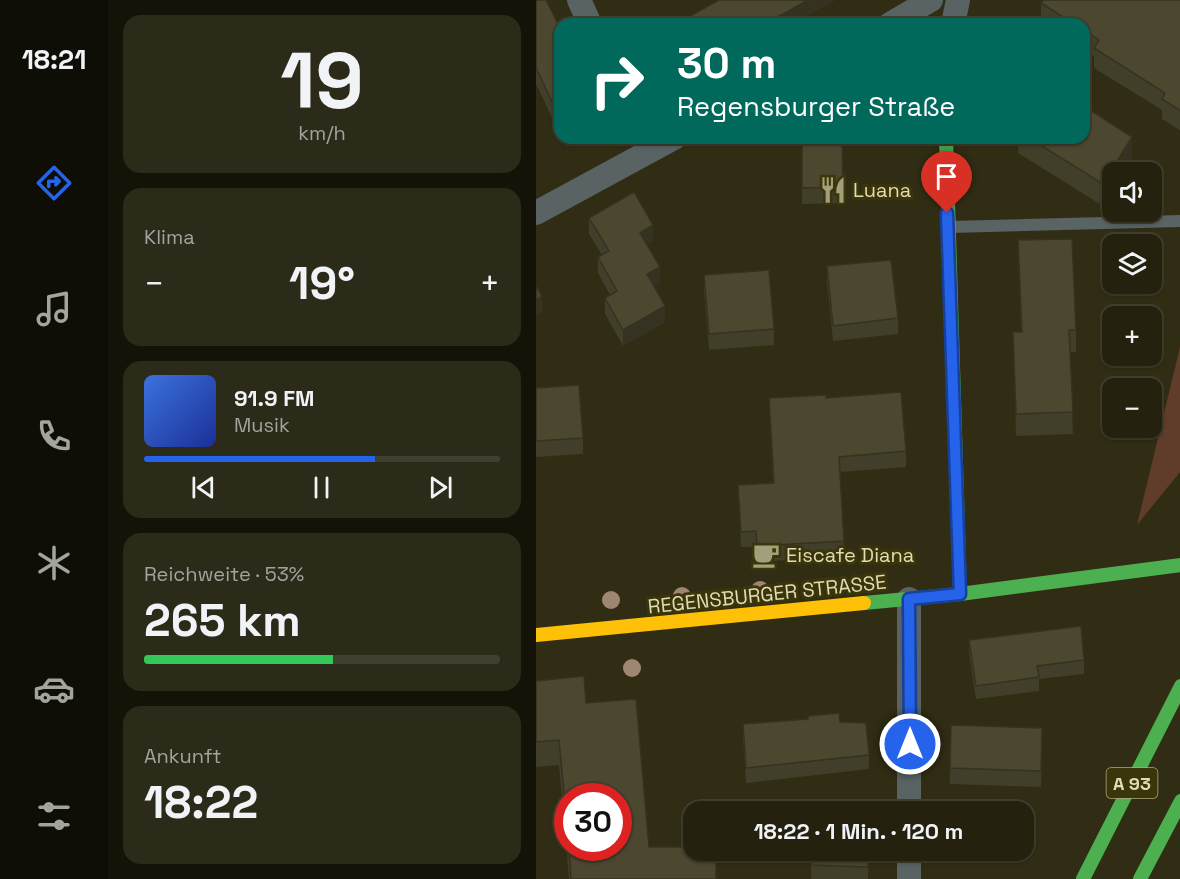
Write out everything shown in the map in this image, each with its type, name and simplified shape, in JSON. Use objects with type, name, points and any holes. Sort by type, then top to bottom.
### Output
[{"type":"main road","points":[[946,144],[960,594]]},
{"type":"main road","name":"REGENSBURGER STRASSE","points":[[536,635],[960,594],[1181,565]]},
{"type":"main road","name":"A 93","points":[[1083,879],[1181,686]]},
{"type":"main road","name":"A 93","points":[[1140,879],[1181,801]]},
{"type":"street","points":[[579,0],[587,18]]},
{"type":"street","points":[[900,18],[931,0]]},
{"type":"street","points":[[954,18],[958,0]]},
{"type":"street","points":[[536,213],[646,144]]},
{"type":"street","points":[[909,599],[909,801]]},
{"type":"street","points":[[909,861],[909,879]]},
{"type":"lane","points":[[948,227],[1181,221]]},
{"type":"shaded area","points":[[1180,347],[1180,472],[1137,525],[1158,438],[1162,438],[1162,422]]},
{"type":"building","points":[[536,0],[546,0],[555,18],[554,106],[536,68]]},
{"type":"building","points":[[719,0],[808,0],[776,18],[687,18]]},
{"type":"building","points":[[1044,0],[1181,0],[1181,111],[1162,99],[1165,93],[1094,48],[1099,40],[1090,34],[1090,18],[1065,18],[1041,3]]},
{"type":"building","points":[[1090,110],[1132,137],[1117,162],[1102,162],[1102,183],[1039,144],[1090,144]]},
{"type":"building","points":[[802,144],[842,144],[843,187],[802,188]]},
{"type":"building","points":[[634,192],[653,225],[640,233],[660,267],[647,274],[665,306],[623,330],[605,298],[617,291],[598,257],[609,251],[589,218]]},
{"type":"building","points":[[1072,239],[1076,330],[1069,330],[1073,412],[1016,414],[1013,332],[1022,332],[1018,240]]},
{"type":"building","points":[[891,260],[898,318],[833,326],[827,266]]},
{"type":"building","points":[[769,270],[774,329],[709,334],[704,275]]},
{"type":"building","points":[[536,286],[542,296],[536,300]]},
{"type":"building","points":[[579,385],[583,438],[536,441],[536,388]]},
{"type":"building","points":[[901,392],[906,451],[839,457],[844,541],[757,546],[756,531],[741,532],[738,485],[774,483],[769,398],[826,395],[826,398]]},
{"type":"building","points":[[1081,626],[1084,660],[1037,666],[1039,677],[976,686],[969,640]]},
{"type":"building","points":[[584,676],[586,703],[636,699],[649,847],[683,847],[683,861],[716,861],[716,879],[571,879],[570,861],[632,861],[632,783],[563,783],[559,740],[536,742],[536,681]]},
{"type":"building","points":[[839,713],[840,722],[866,723],[869,755],[746,768],[743,724],[808,719],[808,716]]},
{"type":"building","points":[[951,725],[1042,728],[1041,771],[950,768]]},
{"type":"building","points":[[811,861],[868,861],[868,867],[811,865]]},
{"type":"traffic: fast","points":[[946,144],[960,594]]},
{"type":"traffic: fast","points":[[864,603],[960,594],[1181,565]]},
{"type":"traffic: fast","points":[[1083,879],[1181,686]]},
{"type":"traffic: fast","points":[[1140,879],[1181,801]]},
{"type":"traffic: slow","points":[[536,635],[864,603]]},
{"type":"place","name":"Luana","points":[[833,190]]},
{"type":"place","name":"Eiscafe Diana","points":[[766,555]]},
{"type":"route","points":[[910,744],[909,599],[960,594],[947,213]]}]
